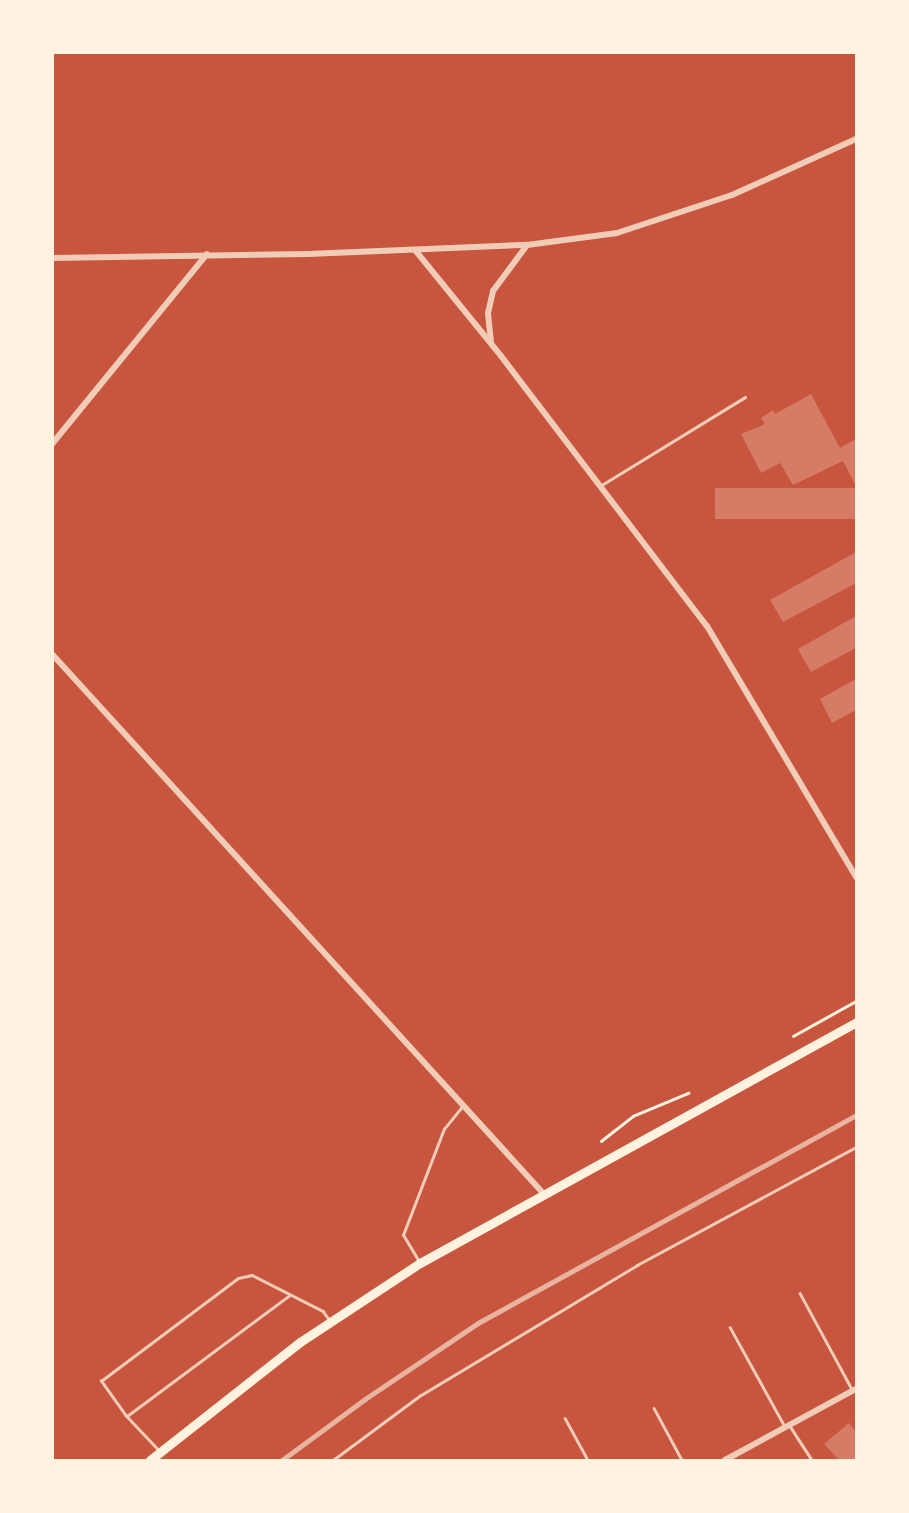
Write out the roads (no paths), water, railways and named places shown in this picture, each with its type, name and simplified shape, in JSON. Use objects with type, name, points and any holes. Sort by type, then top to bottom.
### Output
[{"type":"main road","points":[[150,1461],[330,1321],[420,1263],[856,1022]]},
{"type":"street","points":[[52,258],[527,246],[617,233],[732,195],[856,139]]},
{"type":"street","points":[[492,347],[488,313],[494,291],[527,246]]},
{"type":"street","points":[[415,250],[707,626],[856,877]]},
{"type":"street","points":[[52,444],[207,254]]},
{"type":"street","points":[[52,654],[543,1193]]},
{"type":"street","points":[[725,1461],[855,1390]]},
{"type":"lane","points":[[600,486],[745,397]]},
{"type":"lane","points":[[420,1263],[403,1234],[444,1129],[462,1107]]},
{"type":"lane","points":[[333,1461],[421,1395],[637,1265],[856,1147]]},
{"type":"lane","points":[[159,1452],[126,1416],[101,1381],[238,1278],[251,1275],[323,1311],[330,1321]]},
{"type":"lane","points":[[800,1293],[855,1390]]},
{"type":"lane","points":[[126,1416],[290,1295]]},
{"type":"lane","points":[[730,1327],[788,1427],[812,1461]]},
{"type":"lane","points":[[654,1408],[682,1461]]},
{"type":"lane","points":[[565,1418],[588,1461]]},
{"type":"railway","points":[[282,1460],[365,1399],[478,1323],[856,1115]]}]
